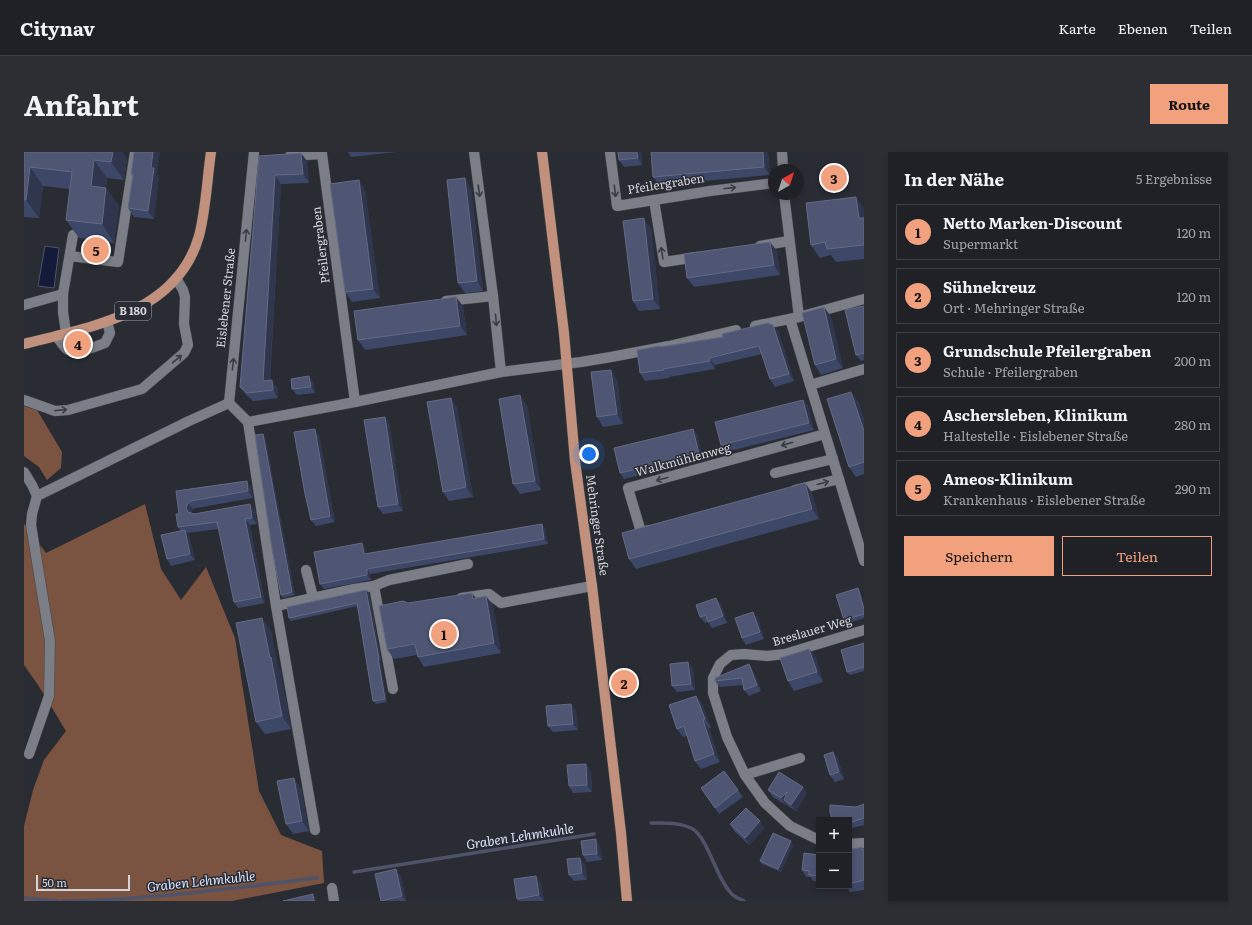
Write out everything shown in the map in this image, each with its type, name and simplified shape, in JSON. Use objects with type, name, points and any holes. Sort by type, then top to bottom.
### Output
[{"type":"main road","name":"B 180","points":[[24,344],[107,321],[136,310],[168,288],[193,251],[198,238],[211,152]]},
{"type":"main road","name":"Mehringer Straße","points":[[542,152],[567,363],[575,460],[592,586],[628,901]]},
{"type":"street","points":[[70,256],[118,262],[134,152]]},
{"type":"street","points":[[474,152],[493,296],[501,372]]},
{"type":"street","name":"Pfeilergraben","points":[[610,152],[617,206],[710,191],[768,184]]},
{"type":"street","points":[[782,152],[783,164]]},
{"type":"street","name":"Pfeilergraben","points":[[284,156],[323,153],[346,314],[355,402]]},
{"type":"street","name":"Eislebener Straße","points":[[229,403],[256,156]]},
{"type":"street","points":[[654,200],[664,262],[703,256]]},
{"type":"street","points":[[785,200],[794,318],[810,385],[864,561]]},
{"type":"street","points":[[66,333],[63,312],[63,294],[73,235]]},
{"type":"street","points":[[750,248],[789,241]]},
{"type":"street","points":[[24,400],[55,411],[68,410],[142,389],[184,353],[188,345],[184,324],[185,297],[176,278]]},
{"type":"street","points":[[24,305],[63,294]]},
{"type":"street","points":[[439,302],[493,296]]},
{"type":"street","points":[[248,422],[501,372],[588,360],[669,346],[794,318],[864,299]]},
{"type":"street","points":[[56,336],[68,350],[74,352],[91,348],[104,342],[110,333],[107,321]]},
{"type":"street","points":[[810,385],[864,369]]},
{"type":"street","points":[[36,496],[229,403],[248,422],[256,503],[276,606],[315,830]]},
{"type":"street","name":"Walkmühlenweg","points":[[656,528],[641,532],[628,488],[825,434]]},
{"type":"street","points":[[775,473],[832,459]]},
{"type":"street","points":[[24,472],[32,485],[36,496],[32,514],[33,539],[50,641],[48,696],[29,754]]},
{"type":"street","points":[[787,493],[839,479]]},
{"type":"street","points":[[276,606],[313,597],[374,586],[389,580],[468,564]]},
{"type":"street","points":[[306,570],[313,597]]},
{"type":"street","points":[[374,586],[393,689]]},
{"type":"street","points":[[452,600],[489,594],[501,603],[592,586]]},
{"type":"street","name":"Breslauer Weg","points":[[816,839],[790,826],[765,803],[744,775],[727,737],[712,693],[713,678],[720,664],[731,656],[744,654],[767,656],[785,654],[864,630]]},
{"type":"street","points":[[744,775],[800,758]]},
{"type":"street","points":[[852,844],[864,843]]},
{"type":"street","points":[[332,888],[334,901]]},
{"type":"shaded area","points":[[24,406],[37,410],[62,452],[61,468],[47,480],[39,467],[24,456]]},
{"type":"shaded area","points":[[145,504],[161,569],[181,600],[206,567],[235,638],[259,791],[281,835],[322,851],[324,883],[232,901],[24,901],[24,826],[33,790],[44,760],[66,731],[24,665],[24,524],[46,553]]},
{"type":"water","points":[[45,246],[59,248],[54,288],[38,286]]},
{"type":"building","points":[[24,152],[113,152],[111,162],[94,160],[91,186],[106,188],[102,224],[66,220],[72,172],[30,167],[26,200],[24,200]]},
{"type":"building","points":[[134,152],[153,152],[151,168],[154,168],[148,211],[128,208],[133,174],[131,174]]},
{"type":"building","points":[[618,152],[637,152],[638,158],[619,160]]},
{"type":"building","points":[[651,152],[763,152],[764,167],[653,177]]},
{"type":"building","points":[[301,153],[303,174],[275,175],[263,381],[272,380],[273,390],[247,393],[240,387],[259,156]]},
{"type":"building","points":[[465,178],[477,281],[458,283],[447,180]]},
{"type":"building","points":[[359,180],[373,289],[345,292],[330,184]]},
{"type":"building","points":[[856,197],[859,218],[864,218],[864,245],[827,249],[825,242],[811,245],[806,203]]},
{"type":"building","points":[[644,218],[653,299],[633,301],[623,221]]},
{"type":"building","points":[[770,242],[774,265],[687,278],[684,254]]},
{"type":"building","points":[[456,297],[460,326],[358,340],[354,311]]},
{"type":"building","points":[[864,306],[864,353],[856,355],[845,310]]},
{"type":"building","points":[[824,307],[836,359],[815,365],[802,313]]},
{"type":"building","points":[[768,323],[773,325],[789,374],[770,379],[759,346],[709,358],[710,361],[640,373],[637,350],[723,337],[722,334]]},
{"type":"building","points":[[611,370],[617,414],[597,417],[591,372]]},
{"type":"building","points":[[309,376],[311,387],[292,389],[291,379]]},
{"type":"building","points":[[851,392],[864,431],[864,462],[849,467],[827,399]]},
{"type":"building","points":[[520,395],[535,481],[513,484],[499,399]]},
{"type":"building","points":[[451,398],[466,487],[443,492],[427,402]]},
{"type":"building","points":[[803,400],[809,423],[721,445],[715,422]]},
{"type":"building","points":[[385,417],[398,504],[378,507],[364,420]]},
{"type":"building","points":[[315,429],[330,516],[311,520],[294,432]]},
{"type":"building","points":[[693,429],[699,454],[620,473],[614,448]]},
{"type":"building","points":[[263,434],[292,592],[281,595],[272,549],[255,435]]},
{"type":"building","points":[[247,481],[248,491],[191,501],[188,503],[186,508],[188,512],[194,514],[250,504],[252,518],[245,519],[261,597],[234,602],[217,522],[178,527],[176,514],[179,514],[176,491]]},
{"type":"building","points":[[805,483],[812,509],[629,559],[622,533]]},
{"type":"building","points":[[542,524],[544,539],[367,569],[367,575],[320,584],[314,552],[362,543],[364,554]]},
{"type":"building","points":[[185,530],[190,554],[167,559],[161,535]]},
{"type":"building","points":[[858,588],[864,614],[844,620],[836,595]]},
{"type":"building","points":[[366,590],[385,699],[373,701],[357,603],[289,618],[287,607]]},
{"type":"building","points":[[472,593],[473,599],[486,596],[494,643],[418,657],[415,644],[387,649],[379,606],[403,601],[408,603]]},
{"type":"building","points":[[716,598],[723,616],[708,622],[706,615],[700,617],[696,605]]},
{"type":"building","points":[[753,612],[760,632],[742,638],[735,618]]},
{"type":"building","points":[[262,618],[282,716],[256,722],[236,623]]},
{"type":"building","points":[[864,643],[864,667],[847,672],[841,650]]},
{"type":"building","points":[[809,649],[817,672],[788,681],[780,658]]},
{"type":"building","points":[[688,662],[691,684],[672,686],[670,664]]},
{"type":"building","points":[[749,664],[757,685],[744,690],[742,678],[715,681],[715,678]]},
{"type":"building","points":[[696,696],[705,719],[703,720],[714,754],[695,761],[684,726],[677,729],[669,705]]},
{"type":"building","points":[[571,704],[573,724],[548,726],[546,706]]},
{"type":"building","points":[[833,752],[839,772],[830,775],[824,755]]},
{"type":"building","points":[[586,764],[587,785],[569,786],[567,765]]},
{"type":"building","points":[[724,771],[738,790],[715,808],[701,788]]},
{"type":"building","points":[[779,772],[803,787],[791,805],[784,800],[787,792],[781,798],[768,790]]},
{"type":"building","points":[[294,778],[302,821],[286,824],[277,781]]},
{"type":"building","points":[[864,804],[864,818],[852,822],[852,817],[831,817],[830,805],[856,807]]},
{"type":"building","points":[[746,808],[760,821],[745,838],[730,824]]},
{"type":"building","points":[[773,833],[791,841],[778,869],[760,861]]},
{"type":"building","points":[[596,839],[597,854],[583,855],[581,841]]},
{"type":"building","points":[[862,847],[862,849],[864,849],[864,880],[852,883],[852,853],[852,849]]},
{"type":"building","points":[[804,853],[816,855],[816,876],[809,875],[809,871],[802,870]]},
{"type":"building","points":[[580,858],[582,873],[569,875],[567,859]]},
{"type":"building","points":[[396,869],[402,896],[381,901],[375,874]]},
{"type":"building","points":[[536,876],[539,895],[517,899],[514,879]]},
{"type":"building","points":[[313,894],[314,901],[283,901]]},
{"type":"waterway","name":"Graben Lehmkuhle","points":[[651,823],[671,823],[681,825],[691,828],[697,833],[707,848],[726,887],[734,896],[744,901]]},
{"type":"waterway","name":"Graben Lehmkuhle","points":[[354,872],[594,834]]},
{"type":"waterway","name":"Graben Lehmkuhle","points":[[63,901],[159,896],[317,878]]},
{"type":"waterway","name":"Graben Lehmkuhle","points":[[24,898],[59,901]]},
{"type":"place","name":"Grundschule Pfeilergraben","points":[[834,178]]},
{"type":"place","name":"Ameos-Klinikum","points":[[96,250]]},
{"type":"place","name":"Aschersleben, Klinikum","points":[[78,344]]},
{"type":"place","name":"Netto Marken-Discount","points":[[444,634]]},
{"type":"place","name":"Sühnekreuz","points":[[624,683]]}]
